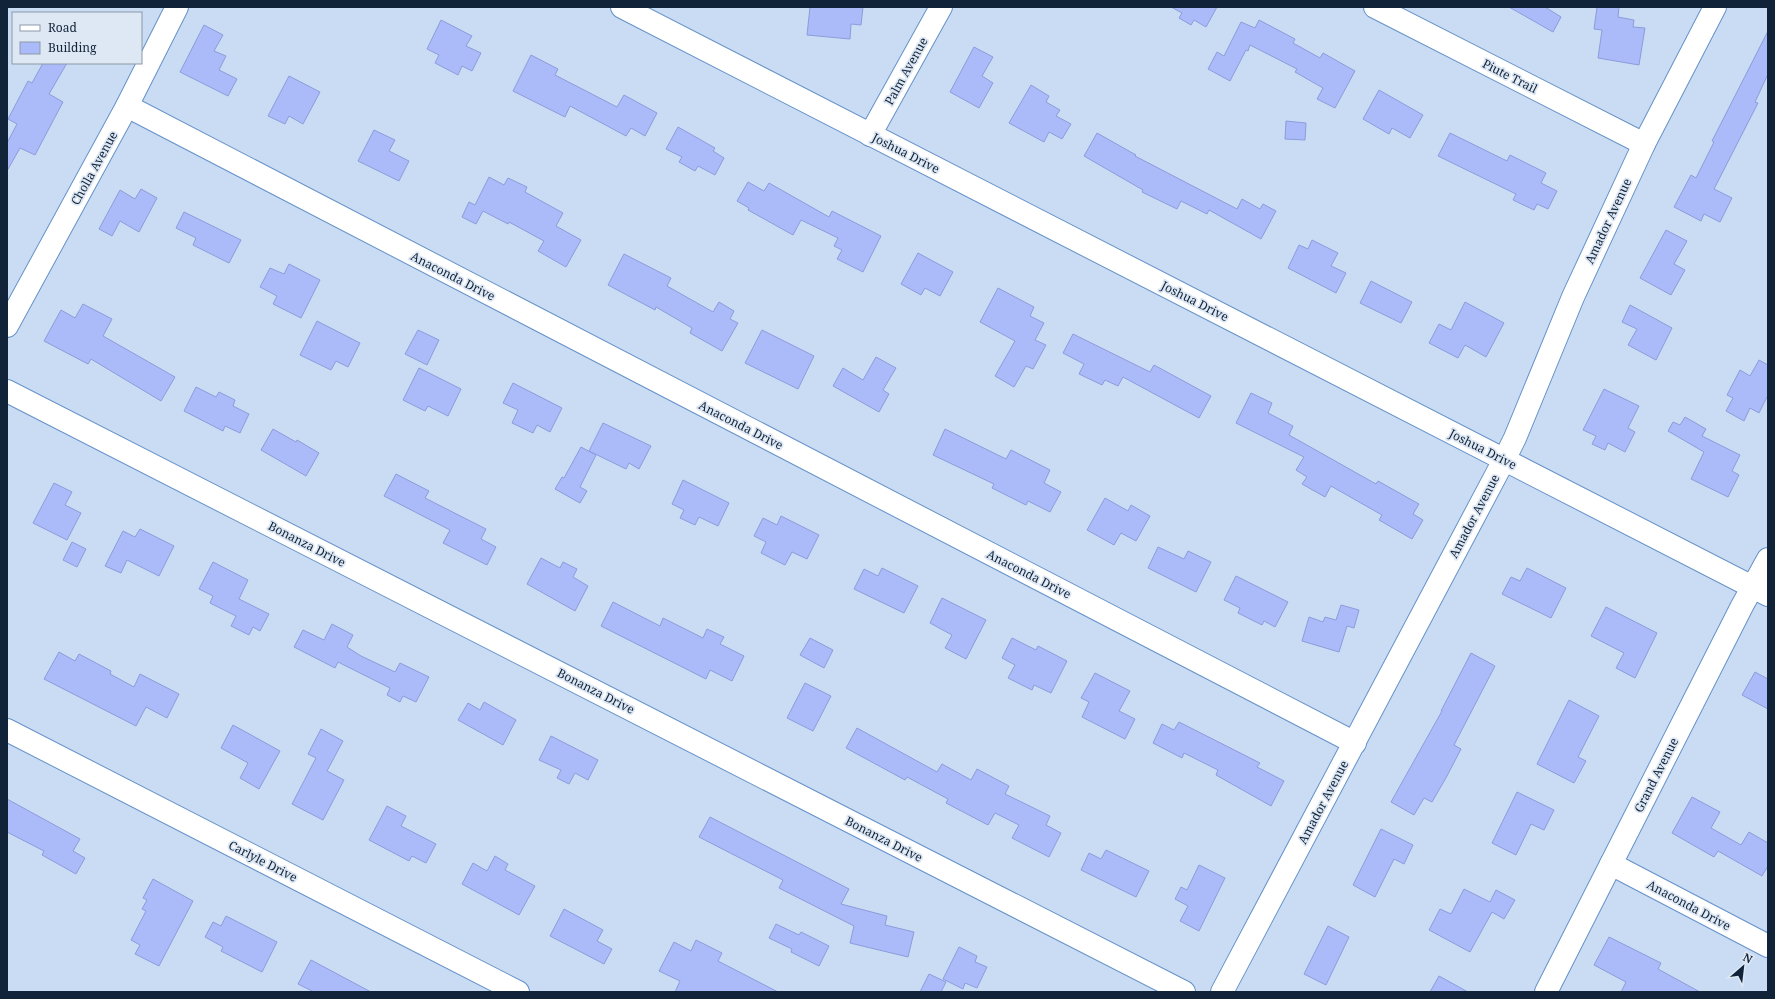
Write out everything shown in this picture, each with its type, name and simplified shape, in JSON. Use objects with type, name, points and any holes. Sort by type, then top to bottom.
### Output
[{"type":"street","name":"Cholla Avenue","points":[[7,326],[127,106],[177,7]]},
{"type":"street","name":"Joshua Drive","points":[[622,7],[1760,591]]},
{"type":"street","name":"Palm Avenue","points":[[870,135],[941,7]]},
{"type":"street","name":"Piute Trail","points":[[1375,7],[1644,144]]},
{"type":"street","name":"Amador Avenue","points":[[1222,992],[1504,460],[1515,438],[1572,297],[1644,144],[1715,7]]},
{"type":"street","name":"Anaconda Drive","points":[[127,106],[1355,743]]},
{"type":"street","name":"Bonanza Drive","points":[[7,391],[1184,992]]},
{"type":"street","name":"Grand Avenue","points":[[1546,992],[1611,864],[1760,591],[1768,559]]},
{"type":"street","name":"Carlyle Drive","points":[[7,730],[518,992]]},
{"type":"street","name":"Anaconda Drive","points":[[1611,864],[1768,946]]},
{"type":"building","points":[[810,7],[863,7],[861,25],[851,24],[850,39],[807,35]]},
{"type":"building","points":[[1171,7],[1217,7],[1206,27],[1194,20],[1191,25],[1179,18],[1182,13]]},
{"type":"building","points":[[1509,7],[1545,7],[1561,17],[1553,32]]},
{"type":"building","points":[[1597,7],[1619,7],[1618,17],[1634,20],[1633,27],[1645,28],[1639,65],[1598,58],[1602,30],[1594,29]]},
{"type":"building","points":[[441,20],[472,36],[466,46],[481,53],[472,71],[462,66],[458,75],[435,63],[439,55],[427,49]]},
{"type":"building","points":[[1259,20],[1295,39],[1293,43],[1320,58],[1323,53],[1355,71],[1335,108],[1317,99],[1323,88],[1295,72],[1297,69],[1250,45],[1230,81],[1208,69],[1217,52],[1224,56],[1241,22],[1255,28]]},
{"type":"building","points":[[204,25],[223,35],[214,51],[226,56],[219,70],[237,79],[228,96],[180,72]]},
{"type":"building","points":[[1768,31],[1768,74],[1755,102],[1758,103],[1714,189],[1732,198],[1720,222],[1704,214],[1701,221],[1674,207],[1691,175],[1696,178],[1714,142],[1712,141]]},
{"type":"building","points":[[974,47],[993,57],[982,76],[993,83],[979,108],[950,92]]},
{"type":"building","points":[[531,55],[558,69],[555,75],[617,107],[624,95],[657,113],[645,136],[631,128],[626,136],[570,106],[565,117],[513,91]]},
{"type":"building","points":[[42,64],[66,64],[49,94],[63,102],[35,155],[20,148],[7,171],[7,143],[17,124],[8,119],[28,81],[32,83]]},
{"type":"building","points":[[289,76],[320,92],[303,124],[289,116],[285,124],[268,116]]},
{"type":"building","points":[[1031,85],[1049,96],[1046,102],[1060,110],[1056,116],[1071,124],[1062,139],[1049,132],[1044,142],[1009,123]]},
{"type":"building","points":[[1379,90],[1423,115],[1410,138],[1392,128],[1389,134],[1363,119]]},
{"type":"building","points":[[1286,121],[1306,123],[1305,140],[1285,139]]},
{"type":"building","points":[[678,127],[715,148],[713,151],[724,158],[715,175],[698,166],[695,171],[679,162],[682,157],[666,149]]},
{"type":"building","points":[[374,130],[395,140],[389,151],[409,161],[399,181],[358,161]]},
{"type":"building","points":[[1097,133],[1136,155],[1135,156],[1237,209],[1242,199],[1260,209],[1263,204],[1276,211],[1261,239],[1209,210],[1207,214],[1181,201],[1177,209],[1142,192],[1143,190],[1084,156]]},
{"type":"building","points":[[1450,133],[1507,161],[1510,155],[1546,173],[1541,183],[1557,191],[1548,209],[1537,204],[1534,210],[1513,200],[1516,194],[1438,156]]},
{"type":"building","points":[[489,177],[504,185],[508,178],[527,187],[525,192],[563,213],[556,226],[581,240],[566,267],[538,251],[544,241],[509,222],[508,224],[483,211],[476,224],[462,217],[469,202],[475,205]]},
{"type":"building","points":[[748,182],[764,191],[769,183],[829,217],[832,211],[881,236],[863,272],[837,259],[842,250],[834,246],[838,238],[801,220],[793,235],[748,210],[749,208],[737,201]]},
{"type":"building","points":[[141,189],[157,198],[139,232],[120,221],[112,236],[99,229],[120,190],[135,199]]},
{"type":"building","points":[[184,212],[241,240],[229,263],[193,245],[196,238],[176,228]]},
{"type":"building","points":[[1666,230],[1687,241],[1674,264],[1685,270],[1671,295],[1640,278]]},
{"type":"building","points":[[1312,240],[1338,253],[1331,266],[1346,273],[1336,293],[1288,268],[1299,245],[1308,249]]},
{"type":"building","points":[[918,253],[953,272],[940,296],[925,288],[921,295],[901,284]]},
{"type":"building","points":[[624,254],[671,278],[667,286],[713,312],[719,302],[734,311],[730,319],[738,323],[722,351],[690,333],[692,328],[656,307],[655,310],[608,285]]},
{"type":"building","points":[[289,264],[320,280],[301,318],[273,304],[277,296],[260,287],[270,268],[284,274]]},
{"type":"building","points":[[1371,281],[1412,302],[1401,323],[1360,303]]},
{"type":"building","points":[[998,288],[1034,307],[1030,316],[1044,323],[1035,340],[1046,345],[1033,369],[1026,366],[1014,387],[995,376],[1015,341],[980,322]]},
{"type":"building","points":[[1465,302],[1504,323],[1486,357],[1465,345],[1458,358],[1429,343],[1439,324],[1451,330]]},
{"type":"building","points":[[83,304],[112,319],[103,336],[175,377],[161,401],[91,359],[88,364],[44,341],[61,310],[75,318]]},
{"type":"building","points":[[1630,305],[1672,328],[1656,360],[1628,345],[1637,329],[1622,322]]},
{"type":"building","points":[[317,321],[360,343],[348,367],[336,361],[331,370],[300,355]]},
{"type":"building","points":[[418,330],[439,340],[427,365],[405,354]]},
{"type":"building","points":[[762,330],[814,356],[798,389],[745,363]]},
{"type":"building","points":[[1073,334],[1150,372],[1154,365],[1211,396],[1199,418],[1123,377],[1118,386],[1105,380],[1102,385],[1079,374],[1084,364],[1063,353]]},
{"type":"building","points":[[876,357],[896,368],[883,390],[889,394],[879,412],[833,386],[843,368],[863,380]]},
{"type":"building","points":[[1759,360],[1768,365],[1768,395],[1759,413],[1750,408],[1744,421],[1726,411],[1733,398],[1727,395],[1740,370],[1750,376]]},
{"type":"building","points":[[419,368],[461,389],[448,416],[428,406],[425,411],[403,400]]},
{"type":"building","points":[[513,383],[562,408],[550,432],[537,425],[533,433],[512,423],[518,410],[503,403]]},
{"type":"building","points":[[196,387],[216,397],[219,392],[235,400],[233,406],[249,414],[240,433],[225,426],[223,431],[184,411]]},
{"type":"building","points":[[1604,389],[1639,406],[1628,428],[1635,432],[1625,452],[1608,443],[1605,450],[1592,444],[1596,436],[1583,430]]},
{"type":"building","points":[[1251,393],[1272,403],[1268,413],[1293,426],[1289,435],[1376,484],[1378,481],[1419,504],[1413,514],[1423,520],[1412,539],[1379,520],[1382,515],[1331,486],[1325,497],[1302,484],[1307,477],[1296,470],[1304,457],[1236,423]]},
{"type":"building","points":[[1685,417],[1706,429],[1702,436],[1740,455],[1732,471],[1739,475],[1728,497],[1691,479],[1704,452],[1668,431],[1673,422],[1680,425]]},
{"type":"building","points":[[603,423],[651,446],[639,469],[629,463],[626,469],[589,451]]},
{"type":"building","points":[[273,429],[296,442],[297,440],[319,453],[306,476],[261,450]]},
{"type":"building","points":[[945,429],[1006,459],[1011,450],[1050,470],[1044,483],[1061,492],[1050,512],[1028,501],[1026,505],[992,488],[994,484],[933,455]]},
{"type":"building","points":[[581,447],[596,455],[580,487],[587,491],[580,503],[555,489],[562,477],[564,478]]},
{"type":"building","points":[[396,474],[429,491],[425,498],[486,529],[481,539],[496,547],[487,565],[443,543],[450,530],[384,496]]},
{"type":"building","points":[[683,480],[729,503],[718,526],[699,517],[695,525],[680,518],[684,510],[672,504]]},
{"type":"building","points":[[54,483],[72,492],[65,505],[81,513],[67,540],[33,523]]},
{"type":"building","points":[[1105,498],[1128,511],[1131,505],[1150,516],[1136,541],[1121,533],[1114,545],[1087,530]]},
{"type":"building","points":[[781,516],[819,535],[807,559],[792,552],[785,565],[761,553],[766,542],[754,536],[763,518],[777,525]]},
{"type":"building","points":[[140,529],[174,546],[159,576],[127,560],[121,573],[105,566],[123,531],[135,537]]},
{"type":"building","points":[[72,542],[86,549],[77,567],[63,560]]},
{"type":"building","points":[[1158,547],[1184,559],[1188,551],[1211,562],[1196,592],[1148,568]]},
{"type":"building","points":[[541,558],[560,568],[563,562],[577,569],[573,577],[588,586],[575,611],[527,584]]},
{"type":"building","points":[[213,562],[248,580],[239,599],[269,614],[260,631],[253,627],[249,635],[231,626],[236,616],[210,603],[213,596],[199,589]]},
{"type":"building","points":[[882,568],[918,586],[904,613],[854,589],[864,569],[878,576]]},
{"type":"building","points":[[1527,568],[1566,588],[1551,618],[1502,594],[1511,577],[1520,581]]},
{"type":"building","points":[[1236,576],[1288,602],[1275,627],[1264,621],[1262,625],[1238,613],[1240,608],[1224,600]]},
{"type":"building","points":[[942,598],[986,620],[966,659],[945,648],[952,635],[930,623]]},
{"type":"building","points":[[613,602],[660,626],[663,618],[703,638],[707,629],[724,637],[720,644],[744,656],[732,681],[710,670],[706,679],[601,626]]},
{"type":"building","points":[[1341,605],[1359,610],[1354,628],[1347,626],[1339,652],[1302,641],[1309,617],[1323,622],[1325,617],[1336,620]]},
{"type":"building","points":[[1606,607],[1657,633],[1635,678],[1616,668],[1624,653],[1591,636]]},
{"type":"building","points":[[332,624],[353,635],[347,647],[361,656],[395,672],[400,663],[429,677],[416,702],[403,696],[400,702],[387,695],[390,688],[338,662],[335,668],[294,647],[303,630],[324,640]]},
{"type":"building","points":[[810,638],[833,650],[824,668],[800,655]]},
{"type":"building","points":[[1012,638],[1036,650],[1038,646],[1067,661],[1051,693],[1034,685],[1032,690],[1008,678],[1015,665],[1002,658]]},
{"type":"building","points":[[59,652],[75,661],[79,654],[111,671],[110,674],[134,687],[140,674],[179,694],[167,718],[146,707],[136,726],[44,679]]},
{"type":"building","points":[[1471,653],[1495,666],[1454,745],[1461,749],[1447,776],[1432,802],[1424,798],[1414,815],[1391,802],[1442,711]]},
{"type":"building","points":[[1755,672],[1768,679],[1768,709],[1742,695]]},
{"type":"building","points":[[1095,673],[1130,691],[1119,711],[1135,719],[1125,739],[1082,717],[1089,702],[1081,698]]},
{"type":"building","points":[[805,683],[831,696],[813,731],[787,718]]},
{"type":"building","points":[[1569,700],[1599,716],[1578,757],[1586,761],[1574,783],[1537,764]]},
{"type":"building","points":[[484,702],[516,720],[503,745],[458,720],[468,703],[480,710]]},
{"type":"building","points":[[1179,722],[1260,763],[1257,767],[1284,781],[1271,806],[1216,775],[1218,770],[1184,753],[1182,758],[1153,743],[1162,724],[1174,730]]},
{"type":"building","points":[[233,725],[280,751],[259,789],[240,778],[248,763],[221,748]]},
{"type":"building","points":[[857,728],[937,772],[942,764],[971,780],[977,769],[1009,786],[1005,794],[1050,816],[1046,825],[1061,833],[1049,857],[1012,838],[1019,825],[995,813],[988,825],[946,803],[948,799],[907,777],[905,780],[846,748]]},
{"type":"building","points":[[321,729],[343,741],[327,771],[344,780],[323,820],[292,804],[316,758],[308,754]]},
{"type":"building","points":[[551,736],[598,760],[588,780],[575,773],[569,784],[557,778],[561,770],[539,760]]},
{"type":"building","points":[[1517,792],[1554,810],[1544,830],[1531,824],[1516,855],[1492,843]]},
{"type":"building","points":[[1692,797],[1720,812],[1711,828],[1741,845],[1749,832],[1768,843],[1768,866],[1762,876],[1718,851],[1714,857],[1672,833]]},
{"type":"building","points":[[7,799],[80,839],[73,851],[85,858],[76,874],[42,855],[44,851],[7,832]]},
{"type":"building","points":[[387,806],[406,816],[401,826],[436,844],[426,863],[412,856],[409,861],[369,840]]},
{"type":"building","points":[[710,817],[849,889],[841,904],[887,916],[885,925],[914,932],[908,957],[850,943],[854,926],[779,888],[783,880],[699,837]]},
{"type":"building","points":[[1381,829],[1413,845],[1404,864],[1394,859],[1375,897],[1353,885]]},
{"type":"building","points":[[1106,850],[1149,871],[1136,897],[1081,870],[1089,853],[1101,859]]},
{"type":"building","points":[[495,856],[508,864],[505,870],[535,886],[519,915],[462,884],[473,863],[487,871]]},
{"type":"building","points":[[1199,865],[1225,878],[1199,931],[1180,921],[1188,906],[1175,899],[1181,887],[1187,890]]},
{"type":"building","points":[[153,879],[193,901],[159,966],[135,954],[140,945],[131,940],[146,911],[142,909],[147,900],[143,898]]},
{"type":"building","points":[[1464,889],[1490,902],[1496,890],[1515,900],[1504,919],[1492,912],[1470,952],[1429,930],[1440,909],[1451,914]]},
{"type":"building","points":[[564,909],[603,930],[597,941],[612,949],[604,964],[550,936]]},
{"type":"building","points":[[226,916],[277,942],[262,972],[221,951],[223,947],[205,937],[213,922],[221,926]]},
{"type":"building","points":[[776,924],[799,935],[801,932],[829,946],[819,966],[791,952],[792,949],[769,938]]},
{"type":"building","points":[[1328,926],[1349,937],[1326,985],[1304,974]]},
{"type":"building","points":[[1609,937],[1661,963],[1658,969],[1700,992],[1621,992],[1626,982],[1594,965]]},
{"type":"building","points":[[696,940],[722,953],[718,961],[778,992],[675,992],[680,981],[659,971],[674,942],[691,951]]},
{"type":"building","points":[[959,947],[977,956],[975,962],[987,967],[977,988],[965,983],[963,989],[943,979]]},
{"type":"building","points":[[311,960],[371,992],[314,992],[298,984]]},
{"type":"building","points":[[929,974],[946,982],[941,992],[920,992]]},
{"type":"building","points":[[1439,976],[1468,992],[1430,992]]}]
